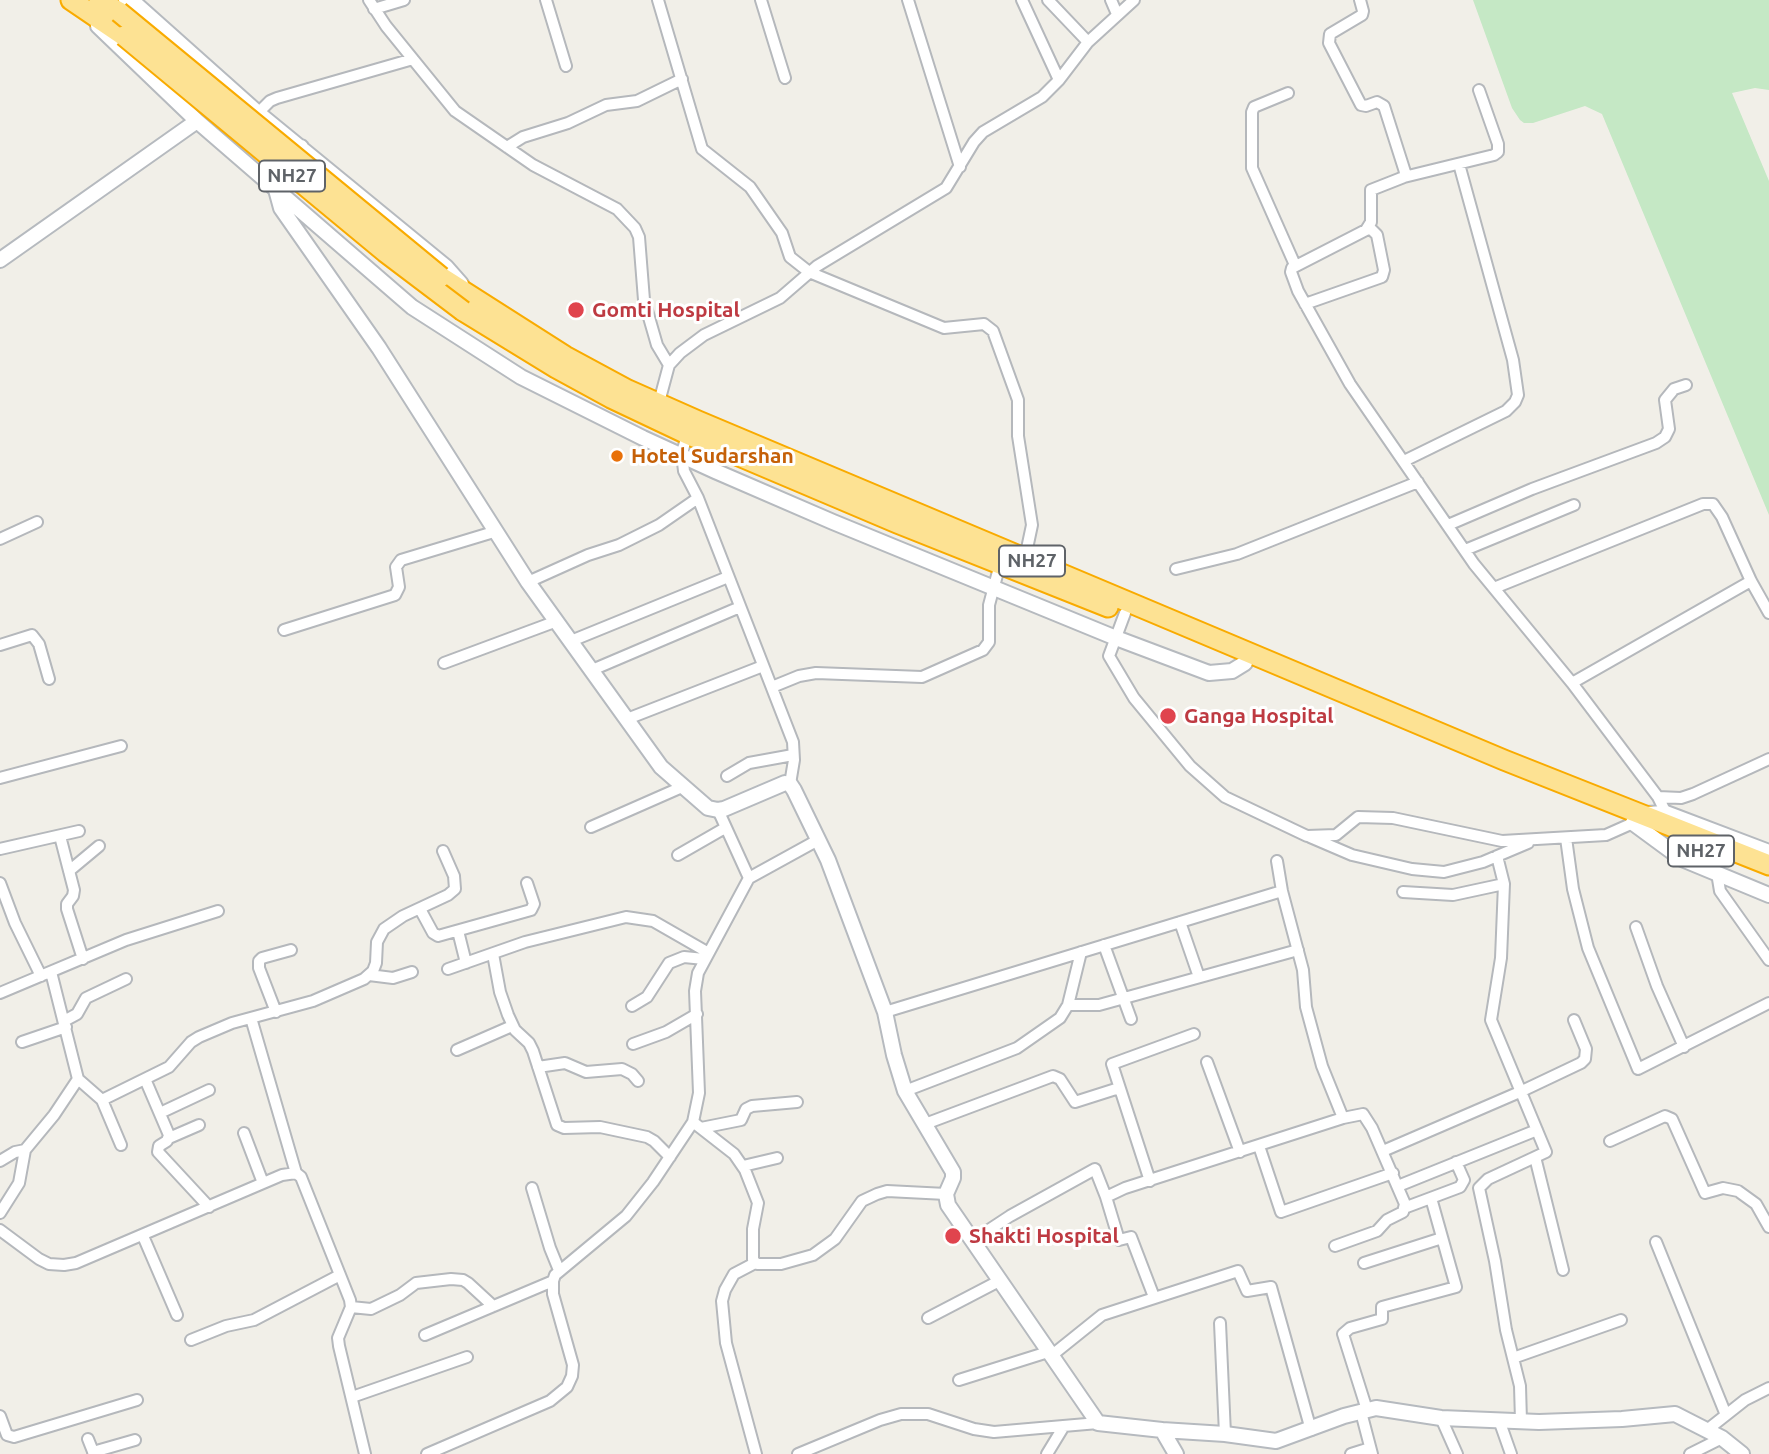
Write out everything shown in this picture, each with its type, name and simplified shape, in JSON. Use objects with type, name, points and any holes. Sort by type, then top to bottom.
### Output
[{"type":"highway","name":"NH27","points":[[84,2],[129,5],[441,277],[469,306],[556,368],[1025,558],[1769,878]]},
{"type":"highway","name":"NH27","points":[[84,2],[433,290],[469,306]]},
{"type":"highway","name":"NH27","points":[[657,411],[687,434],[1000,564],[1635,819],[1769,865]]},
{"type":"street","points":[[404,0],[372,4],[449,106],[548,173],[617,209],[635,228],[639,237],[644,300],[657,345],[669,365]]},
{"type":"street","points":[[546,0],[566,66]]},
{"type":"street","points":[[658,0],[702,149],[750,187],[782,233],[790,257],[809,272],[944,328],[985,324],[993,331],[1018,400],[1018,436],[1032,524],[1025,558]]},
{"type":"street","points":[[761,0],[785,78]]},
{"type":"street","points":[[908,0],[960,167]]},
{"type":"street","points":[[1022,0],[1059,80]]},
{"type":"street","points":[[1048,0],[1088,42]]},
{"type":"street","points":[[1111,0],[1117,14]]},
{"type":"street","points":[[657,411],[669,365],[680,353],[704,335],[780,298],[809,272],[946,188],[983,132],[1036,102],[1059,80],[1088,42],[1134,0]]},
{"type":"street","points":[[1360,0],[1362,15],[1330,34],[1329,43],[1361,105],[1377,102],[1384,106],[1405,172],[1404,177]]},
{"type":"street","points":[[84,2],[101,30],[197,121],[425,316],[521,377],[715,471],[1116,638],[1209,673],[1232,671],[1245,663]]},
{"type":"street","points":[[129,5],[446,267],[469,306]]},
{"type":"street","points":[[258,113],[277,98],[412,60]]},
{"type":"street","points":[[507,147],[523,137],[568,123],[606,105],[637,102],[681,79]]},
{"type":"street","points":[[1305,304],[1382,277],[1384,270],[1377,235],[1369,227],[1371,190],[1404,177],[1494,155],[1499,149],[1479,90]]},
{"type":"street","points":[[1288,93],[1254,107],[1252,168],[1295,265]]},
{"type":"street","points":[[0,260],[197,121]]},
{"type":"street","points":[[301,148],[275,186],[281,208],[379,348],[528,582],[661,766],[708,808],[718,810],[785,783],[790,785]]},
{"type":"street","points":[[1404,461],[1506,411],[1518,395],[1513,360],[1459,164]]},
{"type":"street","points":[[1369,227],[1295,265],[1291,272],[1305,304],[1350,384],[1465,550],[1572,683],[1658,797],[1666,813]]},
{"type":"street","points":[[1448,525],[1532,489],[1656,443],[1665,437],[1669,429],[1665,400],[1674,389],[1686,384]]},
{"type":"street","points":[[687,434],[682,454],[684,471],[698,498],[793,742],[790,785],[828,860],[885,1012],[905,1091],[953,1172],[946,1194],[948,1205],[1098,1423]]},
{"type":"street","points":[[1176,569],[1237,554],[1418,482]]},
{"type":"street","points":[[528,582],[629,540],[665,521],[698,498]]},
{"type":"street","points":[[1494,588],[1703,503],[1713,504],[1717,509],[1769,613]]},
{"type":"street","points":[[1465,550],[1574,505]]},
{"type":"street","points":[[0,540],[37,522]]},
{"type":"street","points":[[284,630],[395,595],[399,587],[396,567],[401,560],[497,531]]},
{"type":"street","points":[[772,687],[799,676],[816,673],[922,677],[983,650],[989,642],[988,611],[1000,564]]},
{"type":"street","points":[[570,640],[728,577]]},
{"type":"street","points":[[1572,683],[1751,581]]},
{"type":"street","points":[[592,670],[740,607]]},
{"type":"street","points":[[1125,613],[1109,656],[1135,698],[1189,766],[1225,797],[1352,855],[1412,869],[1444,872],[1497,856],[1536,840]]},
{"type":"street","points":[[444,663],[557,621]]},
{"type":"street","points":[[0,645],[32,635],[39,644],[49,679]]},
{"type":"street","points":[[627,719],[763,666]]},
{"type":"street","points":[[0,778],[121,746]]},
{"type":"street","points":[[727,776],[750,763],[793,755]]},
{"type":"street","points":[[1658,797],[1681,798],[1693,794],[1769,759]]},
{"type":"street","points":[[590,827],[682,787]]},
{"type":"street","points":[[718,810],[749,878]]},
{"type":"street","points":[[1307,836],[1336,835],[1358,817],[1393,818],[1502,841],[1536,840],[1606,835],[1635,819],[1666,813],[1769,852]]},
{"type":"street","points":[[1635,819],[1682,859],[1769,895]]},
{"type":"street","points":[[678,855],[725,828]]},
{"type":"street","points":[[0,849],[79,831]]},
{"type":"street","points":[[60,836],[74,893],[67,909],[83,959]]},
{"type":"street","points":[[1566,838],[1573,889],[1588,948],[1638,1069],[1769,1003]]},
{"type":"street","points":[[427,1454],[551,1401],[567,1387],[573,1365],[553,1294],[553,1281],[559,1270],[626,1216],[697,1125],[699,1093],[696,981],[705,956],[749,878],[818,840]]},
{"type":"street","points":[[69,871],[99,846]]},
{"type":"street","points":[[102,1100],[169,1067],[191,1042],[199,1037],[251,1018],[313,1001],[355,984],[369,975],[376,963],[377,942],[383,929],[455,889],[454,876],[443,851]]},
{"type":"street","points":[[1497,856],[1504,884],[1501,958],[1491,1020],[1546,1152],[1488,1179],[1479,1188],[1520,1386],[1521,1421]]},
{"type":"street","points":[[1277,861],[1303,970],[1306,1007],[1322,1066],[1343,1118]]},
{"type":"street","points":[[1717,873],[1720,891],[1769,960]]},
{"type":"street","points":[[0,883],[15,923],[46,974],[65,1024],[78,1079],[102,1100],[121,1145]]},
{"type":"street","points":[[420,909],[435,935],[458,931],[531,910],[534,904],[527,884]]},
{"type":"street","points":[[1403,892],[1453,895],[1504,884]]},
{"type":"street","points":[[885,1012],[1282,891]]},
{"type":"street","points":[[0,993],[127,940],[218,911]]},
{"type":"street","points":[[448,969],[525,942],[626,917],[653,921],[705,956]]},
{"type":"street","points":[[1180,922],[1199,978]]},
{"type":"street","points":[[1636,927],[1657,986],[1684,1047]]},
{"type":"street","points":[[458,931],[466,963]]},
{"type":"street","points":[[1104,945],[1131,1018]]},
{"type":"street","points":[[276,1012],[259,968],[259,961],[291,950]]},
{"type":"street","points":[[1068,1005],[1100,1005],[1298,950]]},
{"type":"street","points":[[905,1091],[1017,1048],[1060,1018],[1068,1005],[1080,952]]},
{"type":"street","points":[[494,954],[500,992],[512,1026],[529,1042],[555,1121],[560,1127],[600,1127],[648,1137],[670,1157]]},
{"type":"street","points":[[632,1006],[647,996],[663,970],[675,959],[705,956]]},
{"type":"street","points":[[369,975],[393,978],[412,972]]},
{"type":"street","points":[[22,1042],[65,1024],[77,1014],[86,998],[126,979]]},
{"type":"street","points":[[633,1044],[666,1032],[697,1013]]},
{"type":"street","points":[[251,1018],[296,1172],[301,1177],[351,1307],[338,1338],[365,1454]]},
{"type":"street","points":[[1383,1151],[1522,1091],[1585,1059],[1586,1049],[1574,1020]]},
{"type":"street","points":[[457,1051],[512,1026]]},
{"type":"street","points":[[1150,1181],[1112,1064],[1194,1034]]},
{"type":"street","points":[[1207,1062],[1240,1152]]},
{"type":"street","points":[[538,1067],[565,1063],[586,1072],[622,1069],[632,1074],[638,1082]]},
{"type":"street","points":[[925,1124],[1053,1076],[1060,1079],[1075,1102],[1119,1088]]},
{"type":"street","points":[[0,1211],[19,1183],[25,1150],[54,1115],[78,1079]]},
{"type":"street","points":[[145,1079],[169,1138]]},
{"type":"street","points":[[160,1113],[209,1090]]},
{"type":"street","points":[[697,1125],[741,1120],[746,1109],[752,1106],[797,1102]]},
{"type":"street","points":[[1106,1197],[1343,1118],[1363,1114],[1373,1128],[1405,1204],[1403,1212],[1387,1220],[1377,1231],[1335,1246]]},
{"type":"street","points":[[1610,1141],[1665,1116],[1672,1119],[1705,1193],[1723,1188],[1738,1191],[1756,1204],[1769,1227]]},
{"type":"street","points":[[199,1125],[169,1138],[159,1146],[158,1152],[209,1207]]},
{"type":"street","points":[[697,1125],[734,1154],[743,1166],[758,1207],[753,1224],[755,1263]]},
{"type":"street","points":[[1398,1186],[1537,1130]]},
{"type":"street","points":[[244,1133],[263,1183]]},
{"type":"street","points":[[1259,1146],[1281,1212],[1393,1173]]},
{"type":"street","points":[[0,1161],[15,1152],[25,1150]]},
{"type":"street","points":[[1535,1157],[1563,1270]]},
{"type":"street","points":[[743,1166],[776,1158]]},
{"type":"street","points":[[1404,1208],[1460,1188],[1464,1180],[1456,1163]]},
{"type":"street","points":[[972,1241],[1010,1216],[1095,1169],[1119,1240],[1131,1237],[1154,1297]]},
{"type":"street","points":[[0,1230],[39,1259],[49,1264],[64,1265],[91,1258],[263,1183],[296,1172]]},
{"type":"street","points":[[532,1188],[559,1270]]},
{"type":"street","points":[[756,1454],[726,1343],[722,1301],[734,1274],[755,1263],[781,1264],[813,1255],[835,1239],[857,1206],[866,1198],[887,1191],[946,1194]]},
{"type":"street","points":[[1351,1454],[1371,1451],[1364,1411],[1343,1334],[1350,1328],[1382,1319],[1382,1307],[1456,1287],[1431,1198]]},
{"type":"street","points":[[143,1236],[177,1315]]},
{"type":"street","points":[[1364,1263],[1442,1238]]},
{"type":"street","points":[[1656,1242],[1726,1415]]},
{"type":"street","points":[[959,1380],[1049,1354],[1102,1315],[1238,1271],[1247,1291],[1271,1287],[1311,1430]]},
{"type":"street","points":[[191,1340],[231,1324],[249,1322],[340,1275]]},
{"type":"street","points":[[351,1307],[372,1310],[416,1283],[451,1279],[468,1283],[493,1306]]},
{"type":"street","points":[[425,1335],[553,1281]]},
{"type":"street","points":[[928,1318],[999,1281]]},
{"type":"street","points":[[1513,1358],[1621,1320]]},
{"type":"street","points":[[1220,1323],[1225,1434]]},
{"type":"street","points":[[352,1397],[467,1357]]},
{"type":"street","points":[[1707,1430],[1745,1400],[1769,1388]]},
{"type":"street","points":[[0,1416],[7,1435],[14,1437],[137,1400]]},
{"type":"street","points":[[798,1454],[880,1420],[901,1415],[928,1414],[984,1431],[1019,1431],[1098,1423],[1276,1441],[1376,1408],[1441,1418],[1521,1421],[1622,1419],[1675,1414],[1723,1438],[1742,1454]]},
{"type":"street","points":[[1441,1418],[1457,1454]]},
{"type":"street","points":[[1499,1420],[1511,1454]]},
{"type":"street","points":[[1047,1454],[1064,1426]]},
{"type":"street","points":[[1162,1430],[1176,1454]]},
{"type":"street","points":[[1690,1454],[1723,1438]]},
{"type":"street","points":[[88,1439],[94,1453],[135,1440]]},
{"type":"green space","points":[[1473,0],[1769,0],[1769,90],[1755,88],[1732,93],[1769,181],[1769,515],[1602,114],[1585,106],[1533,123],[1520,120],[1512,108]]},
{"type":"place","name":"Gomti Hospital","points":[[576,310]]},
{"type":"place","name":"Hotel Sudarshan","points":[[617,456]]},
{"type":"place","name":"Ganga Hospital","points":[[1168,716]]},
{"type":"place","name":"Shakti Hospital","points":[[953,1236]]}]
